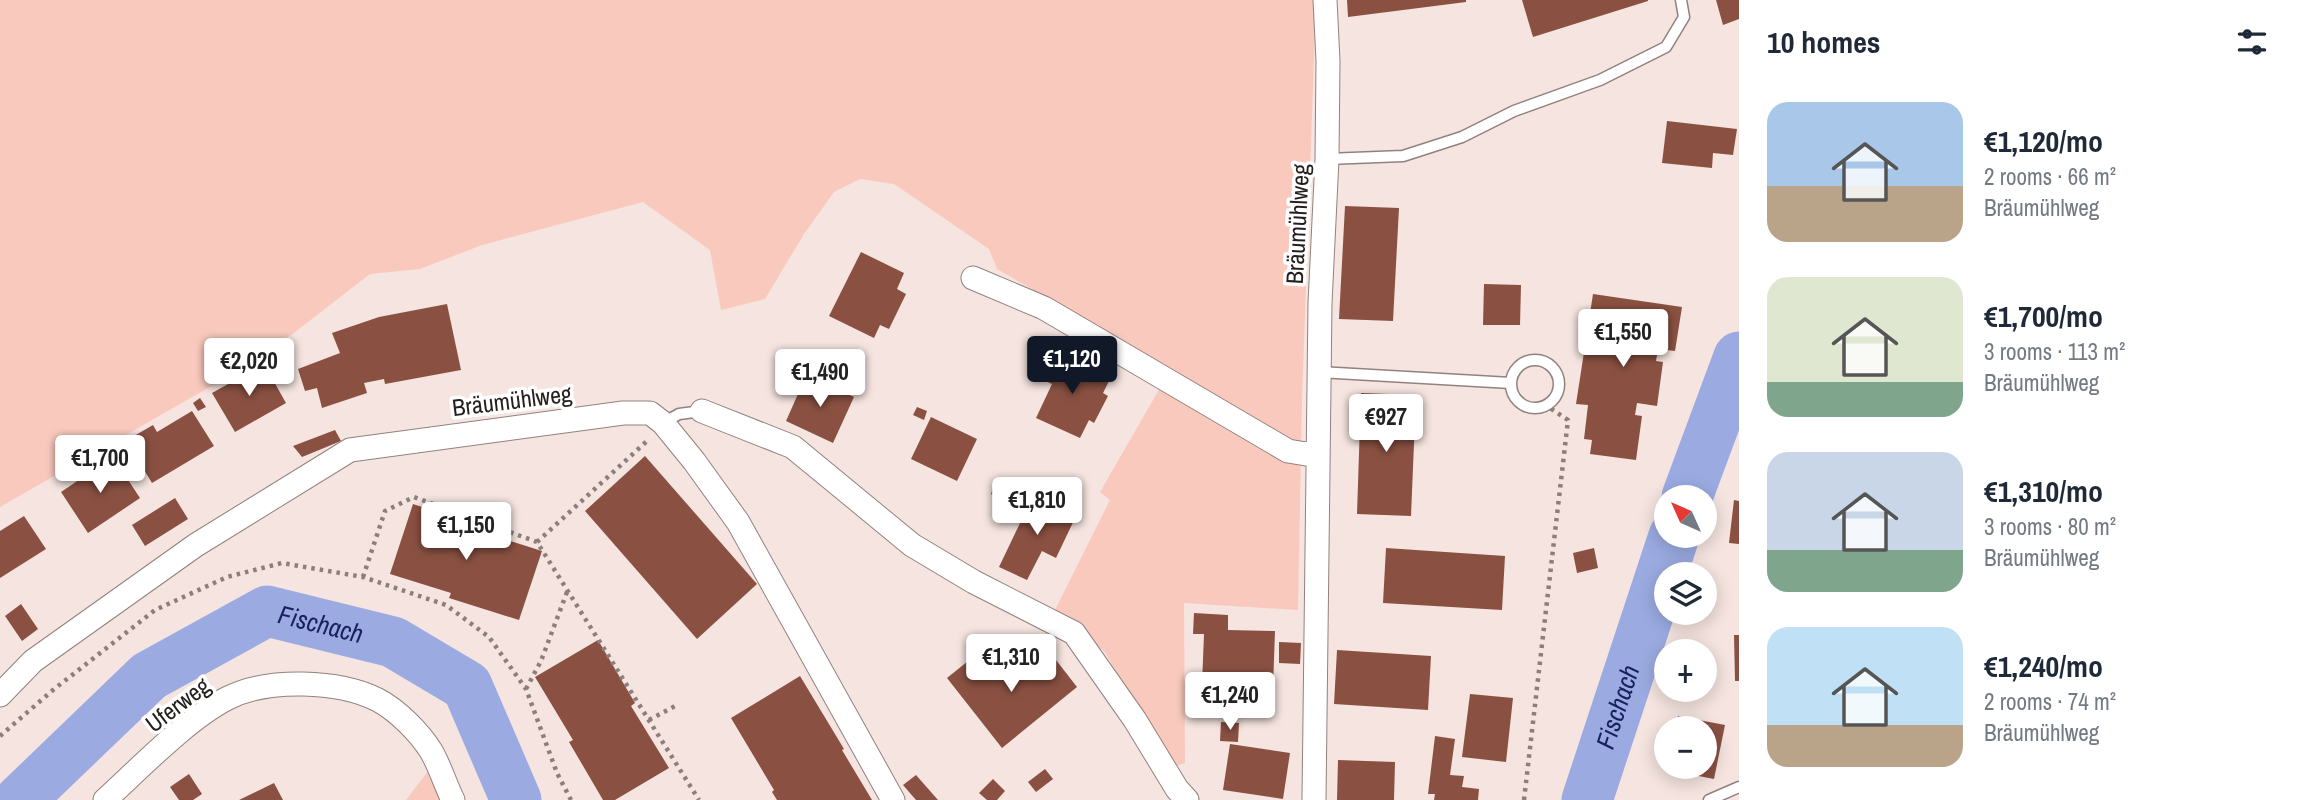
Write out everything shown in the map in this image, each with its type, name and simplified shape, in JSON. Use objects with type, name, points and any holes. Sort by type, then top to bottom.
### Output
[{"type":"street","name":"Bräumühlweg","points":[[1314,800],[1318,451],[1328,159],[1325,0]]},
{"type":"street","points":[[973,278],[1044,308],[1288,451],[1306,454],[1318,451]]},
{"type":"street","points":[[702,411],[793,447],[912,545],[975,582],[1073,633],[1135,720],[1177,789],[1187,800]]},
{"type":"street","name":"Bräumühlweg","points":[[0,695],[33,661],[196,545],[350,450],[623,413],[650,413],[663,423]]},
{"type":"street","points":[[663,423],[737,522],[893,800]]},
{"type":"street","name":"Uferweg","points":[[105,800],[196,720],[228,698],[257,688],[299,684],[344,688],[379,701],[406,723],[431,751],[453,800]]},
{"type":"lane","points":[[1328,159],[1403,156],[1462,137],[1514,111],[1600,80],[1666,47],[1684,17],[1681,0]]},
{"type":"lane","points":[[1541,360],[1549,363],[1559,377],[1560,386],[1553,401],[1547,406],[1532,408],[1519,402],[1511,390],[1513,374],[1525,362],[1541,360]]},
{"type":"lane","points":[[1320,372],[1511,383]]},
{"type":"lane","points":[[663,423],[679,414],[702,411]]},
{"type":"lane","points":[[1709,800],[1739,787]]},
{"type":"path","points":[[1524,800],[1568,419],[1547,406]]},
{"type":"path","points":[[537,542],[639,450],[663,423]]},
{"type":"path","points":[[363,577],[385,511],[415,497],[537,542],[699,800]]},
{"type":"path","points":[[0,736],[53,690],[155,610],[227,577],[282,564],[363,577],[446,605],[489,637],[526,689],[557,773],[571,800]]},
{"type":"path","points":[[526,689],[541,661],[568,591]]},
{"type":"path","points":[[649,720],[677,705]]},
{"type":"shaded area","points":[[0,0],[1316,0],[1302,399],[1298,610],[1184,603],[1185,763],[1176,766],[1156,741],[1105,652],[1054,612],[1110,500],[1100,492],[1171,369],[997,269],[989,249],[894,184],[860,179],[834,192],[804,234],[765,299],[721,310],[710,250],[643,202],[482,245],[420,269],[370,274],[264,356],[0,507]]},
{"type":"shaded area","points":[[432,766],[447,800],[406,800]]},
{"type":"building","points":[[1347,0],[1466,0],[1466,2],[1348,17]]},
{"type":"building","points":[[1522,0],[1648,0],[1648,1],[1533,37]]},
{"type":"building","points":[[1716,0],[1739,0],[1739,19],[1723,25]]},
{"type":"building","points":[[1667,121],[1737,129],[1733,155],[1713,153],[1712,168],[1662,163]]},
{"type":"building","points":[[1345,206],[1399,208],[1393,321],[1339,319]]},
{"type":"building","points":[[861,252],[904,273],[897,289],[906,294],[889,329],[880,325],[874,338],[829,316]]},
{"type":"building","points":[[1484,284],[1521,285],[1520,325],[1483,325]]},
{"type":"building","points":[[1593,294],[1682,307],[1675,351],[1658,349],[1656,361],[1663,362],[1657,406],[1637,403],[1635,415],[1642,416],[1636,460],[1590,454],[1592,440],[1584,439],[1588,405],[1576,404]]},
{"type":"building","points":[[447,304],[461,370],[385,384],[384,379],[364,383],[367,393],[322,408],[317,388],[305,391],[298,369],[340,353],[332,333],[379,317]]},
{"type":"building","points":[[1053,354],[1110,379],[1103,393],[1108,396],[1094,423],[1089,420],[1080,438],[1036,418],[1052,384],[1041,379]]},
{"type":"building","points":[[264,364],[286,403],[235,432],[212,393]]},
{"type":"building","points":[[806,376],[854,397],[833,443],[786,421]]},
{"type":"building","points":[[1361,393],[1416,395],[1411,516],[1357,514]]},
{"type":"building","points":[[200,398],[206,407],[198,411],[193,403]]},
{"type":"building","points":[[917,407],[927,411],[924,420],[913,415]]},
{"type":"building","points":[[192,411],[214,446],[152,483],[132,450],[140,445],[134,436],[153,425],[157,432]]},
{"type":"building","points":[[931,417],[977,439],[957,481],[911,459]]},
{"type":"building","points":[[335,430],[341,441],[302,457],[293,446]]},
{"type":"building","points":[[645,456],[757,584],[697,639],[585,511]]},
{"type":"building","points":[[113,457],[140,498],[88,533],[61,492]]},
{"type":"building","points":[[996,481],[1012,488],[1007,501],[991,494]]},
{"type":"building","points":[[1033,496],[1076,516],[1056,558],[1042,551],[1027,580],[999,567]]},
{"type":"building","points":[[175,498],[188,519],[145,546],[132,525]]},
{"type":"building","points":[[1734,500],[1739,501],[1739,544],[1729,543]]},
{"type":"building","points":[[413,504],[474,524],[472,529],[542,551],[519,620],[449,598],[451,593],[390,574]]},
{"type":"building","points":[[24,516],[46,549],[0,578],[0,531]]},
{"type":"building","points":[[1386,548],[1505,556],[1502,610],[1383,603]]},
{"type":"building","points":[[1594,548],[1598,568],[1577,573],[1573,553]]},
{"type":"building","points":[[21,604],[38,629],[22,641],[5,616]]},
{"type":"building","points":[[1194,613],[1228,615],[1228,630],[1275,631],[1273,687],[1202,684],[1204,634],[1193,634]]},
{"type":"building","points":[[1734,635],[1739,635],[1739,681],[1735,681]]},
{"type":"building","points":[[598,640],[635,703],[631,706],[669,768],[615,800],[603,800],[569,742],[573,740],[535,677]]},
{"type":"building","points":[[1279,642],[1301,643],[1300,664],[1279,663]]},
{"type":"building","points":[[983,649],[1010,683],[1049,651],[1077,687],[1002,748],[947,678]]},
{"type":"building","points":[[1337,650],[1431,656],[1428,710],[1334,704]]},
{"type":"building","points":[[800,676],[872,800],[777,800],[772,792],[774,790],[731,718]]},
{"type":"building","points":[[1470,694],[1513,698],[1506,762],[1462,757]]},
{"type":"building","points":[[1229,704],[1241,705],[1240,718],[1227,716]]},
{"type":"building","points":[[1221,722],[1239,723],[1238,742],[1220,741]]},
{"type":"building","points":[[1717,723],[1725,725],[1717,764]]},
{"type":"building","points":[[1435,736],[1455,739],[1450,775],[1464,776],[1462,787],[1479,789],[1478,800],[1434,800],[1435,794],[1428,794]]},
{"type":"building","points":[[1230,744],[1290,753],[1283,799],[1223,790]]},
{"type":"building","points":[[1338,760],[1395,762],[1394,800],[1337,800]]},
{"type":"building","points":[[1045,769],[1053,779],[1036,792],[1028,782]]},
{"type":"building","points":[[189,774],[202,794],[193,800],[179,800],[170,787]]},
{"type":"building","points":[[916,775],[938,800],[916,800],[903,785]]},
{"type":"building","points":[[993,779],[1005,791],[997,800],[987,800],[979,793]]},
{"type":"building","points":[[274,783],[283,800],[239,800]]},
{"type":"waterway","name":"Fischach","points":[[1691,485],[1739,357]]},
{"type":"waterway","name":"Fischach","points":[[1587,800],[1670,548]]},
{"type":"waterway","name":"Fischach","points":[[20,800],[149,676],[267,611],[393,642],[467,686],[516,800]]}]
